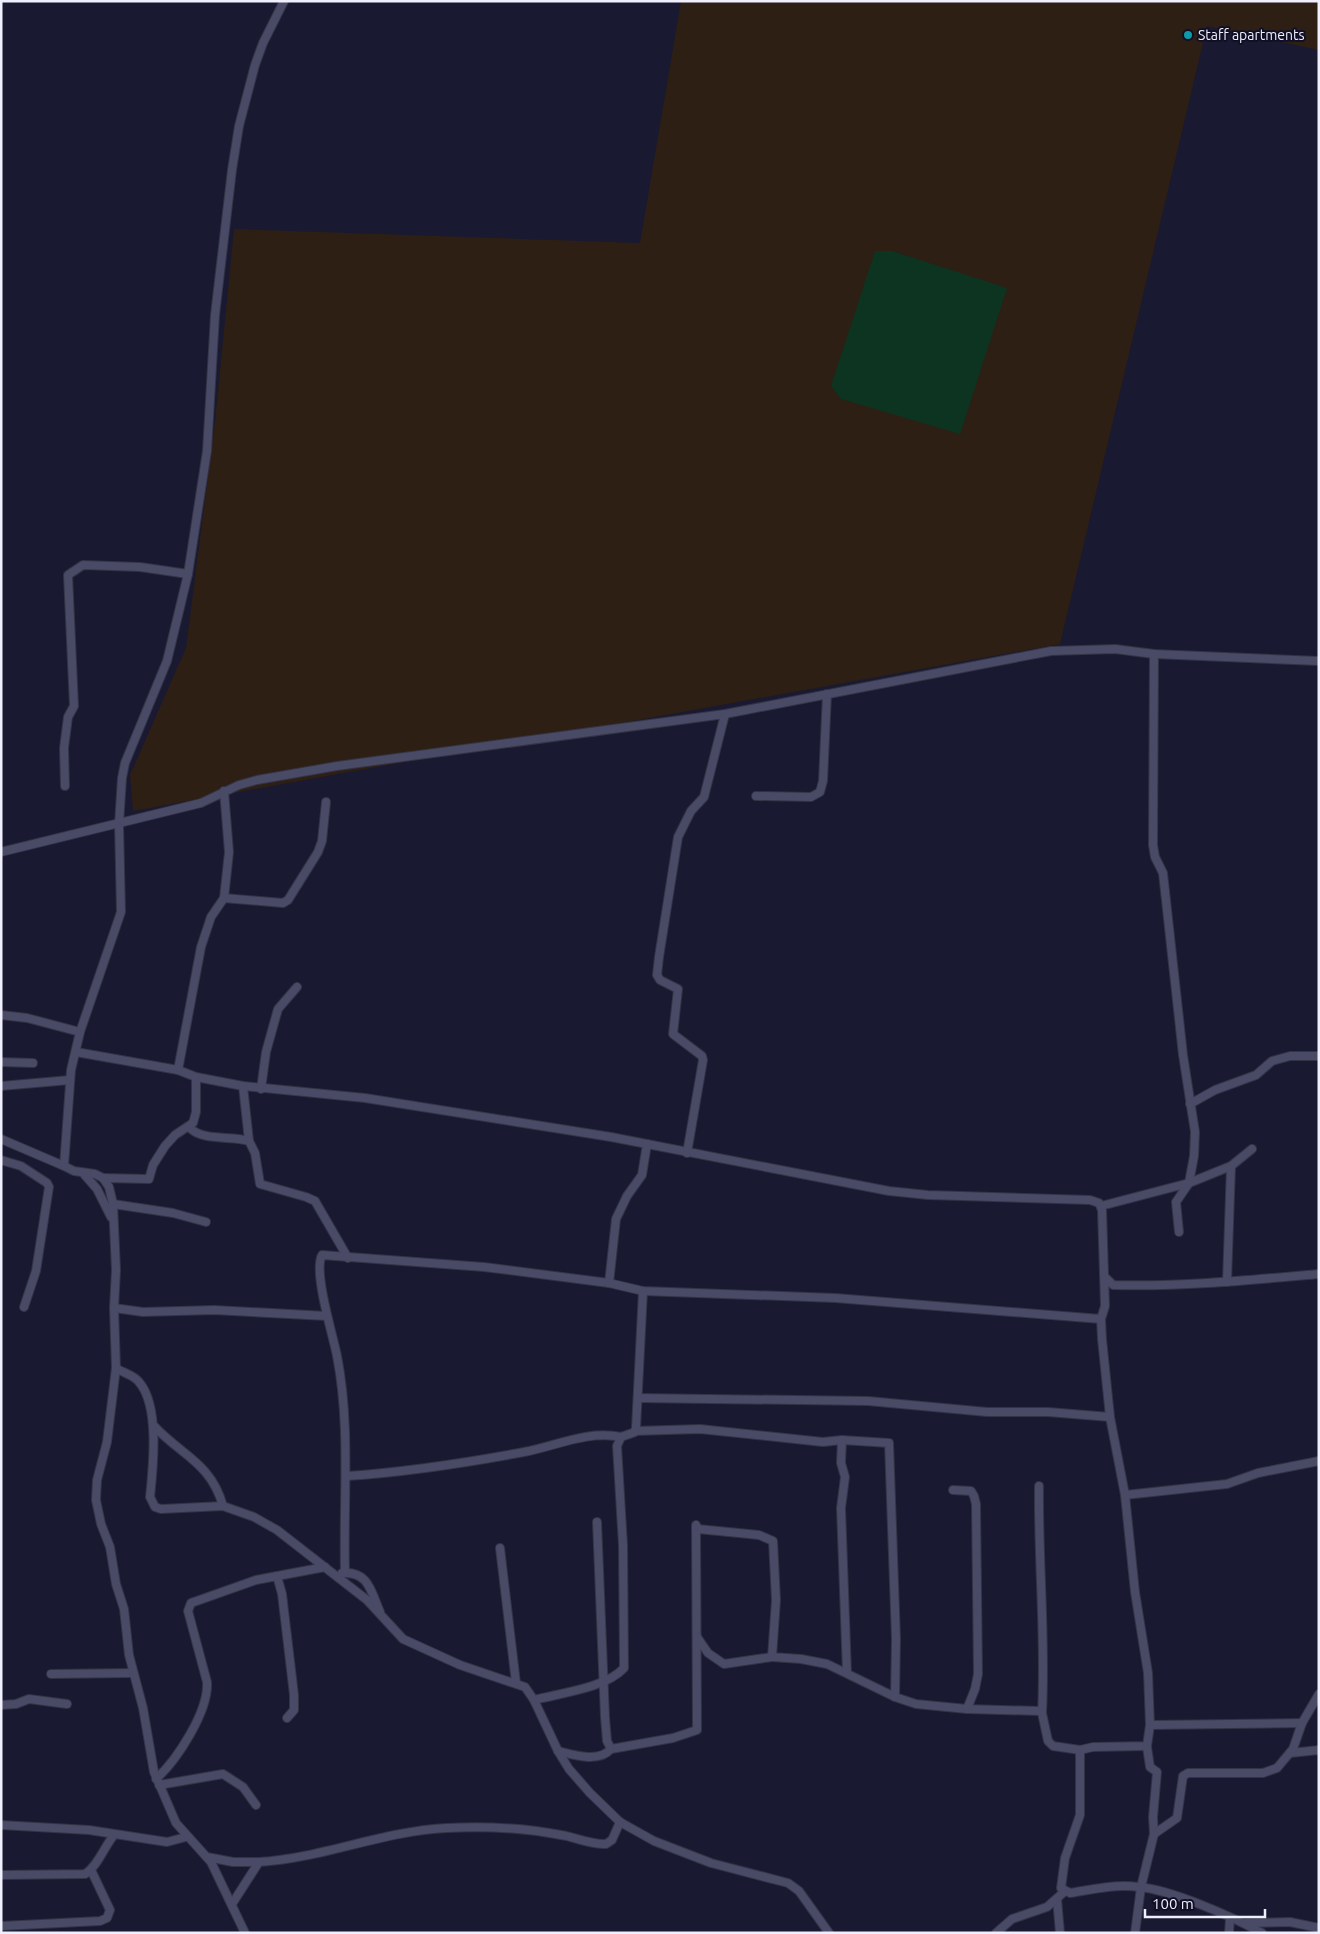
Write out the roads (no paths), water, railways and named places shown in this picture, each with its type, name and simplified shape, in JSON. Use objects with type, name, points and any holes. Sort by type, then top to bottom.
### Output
[{"type":"street","points":[[64,1166],[70,1080],[80,1032],[120,920],[119,824],[122,778],[125,763],[168,660],[188,574],[207,451],[215,315],[232,170],[240,126],[263,43],[284,1]]},
{"type":"street","points":[[65,786],[64,748],[68,717],[74,706],[68,575],[83,565],[140,567],[188,574]]},
{"type":"street","points":[[1,852],[201,802],[224,791],[257,780],[337,766],[725,714],[1051,651],[1115,649],[1154,654],[1319,660]]},
{"type":"street","points":[[1154,654],[1153,844],[1155,857],[1163,873],[1183,1055],[1195,1132],[1194,1156],[1189,1183],[1176,1202],[1179,1232]]},
{"type":"street","points":[[756,796],[811,797],[820,792],[823,781],[826,694]]},
{"type":"street","points":[[687,1153],[703,1060],[702,1056],[673,1034],[678,989],[660,980],[657,975],[678,837],[691,811],[704,797],[725,714]]},
{"type":"street","points":[[178,1070],[201,947],[211,917],[224,898],[229,852],[224,791]]},
{"type":"street","points":[[224,898],[283,903],[288,900],[318,852],[322,841],[326,802]]},
{"type":"street","points":[[261,1088],[264,1058],[278,1009],[297,987]]},
{"type":"street","points":[[1,1015],[27,1018],[80,1032]]},
{"type":"street","points":[[76,1052],[178,1070],[196,1077],[243,1086],[365,1098],[647,1144],[889,1191],[928,1195],[1090,1200],[1101,1206],[1189,1183],[1231,1166],[1252,1149]]},
{"type":"street","points":[[1190,1104],[1215,1090],[1256,1075],[1272,1061],[1290,1056],[1319,1056]]},
{"type":"street","points":[[1,1062],[33,1063]]},
{"type":"street","points":[[1,1139],[83,1173],[95,1174],[103,1178],[149,1180],[153,1165],[165,1146],[176,1135],[190,1127],[196,1112],[196,1077]]},
{"type":"street","points":[[1,1086],[70,1080]]},
{"type":"street","points":[[243,1086],[249,1142],[254,1153],[260,1184],[306,1197],[315,1202],[348,1258]]},
{"type":"street","points":[[190,1127],[204,1134],[249,1142]]},
{"type":"street","points":[[609,1283],[616,1219],[644,1168],[647,1144]]},
{"type":"street","points":[[1,1160],[21,1166],[47,1183],[49,1187],[36,1271],[24,1307]]},
{"type":"street","points":[[1228,1282],[1231,1166]]},
{"type":"street","points":[[83,1173],[100,1193],[112,1220]]},
{"type":"street","points":[[103,1178],[109,1187],[113,1204],[112,1220],[116,1270],[114,1308],[116,1368],[107,1442],[98,1475],[96,1500],[101,1524],[110,1547],[116,1584],[124,1609],[126,1637],[133,1674],[158,1782],[176,1823],[186,1837],[207,1857],[245,1933]]},
{"type":"street","points":[[113,1204],[174,1213],[206,1222]]},
{"type":"street","points":[[1101,1206],[1105,1277],[1105,1306],[1101,1319],[1110,1416],[1125,1495],[1135,1592],[1148,1673],[1150,1725],[1147,1747],[1150,1767],[1157,1772],[1153,1817],[1154,1834],[1141,1887],[1135,1933]]},
{"type":"street","points":[[345,1573],[347,1476],[340,1378],[327,1316],[320,1257],[325,1254],[348,1258],[484,1267],[609,1283],[643,1291],[835,1298],[1101,1319]]},
{"type":"street","points":[[1105,1277],[1115,1285],[1228,1282],[1319,1274]]},
{"type":"street","points":[[635,1431],[643,1291]]},
{"type":"street","points":[[114,1308],[143,1312],[214,1310],[327,1316]]},
{"type":"street","points":[[116,1368],[140,1382],[154,1426],[150,1497],[153,1505],[161,1509],[223,1506],[254,1517],[277,1530],[367,1600],[394,1632],[413,1646],[468,1668],[525,1687],[534,1700],[558,1751],[578,1779],[620,1822],[654,1841],[711,1863],[788,1883],[799,1890],[829,1933]]},
{"type":"street","points":[[638,1398],[868,1402],[987,1412],[1048,1412],[1110,1416]]},
{"type":"street","points":[[154,1426],[201,1466],[215,1484],[223,1506]]},
{"type":"street","points":[[347,1476],[436,1468],[533,1450],[595,1435],[621,1437],[635,1431],[700,1429],[823,1442],[842,1440],[888,1442],[891,1447],[896,1697]]},
{"type":"street","points":[[534,1700],[604,1681],[622,1670],[625,1662],[617,1446],[621,1437]]},
{"type":"street","points":[[842,1440],[841,1463],[845,1477],[841,1508],[847,1673]]},
{"type":"street","points":[[1125,1495],[1227,1484],[1258,1473],[1319,1461]]},
{"type":"street","points":[[1039,1486],[1038,1528],[1044,1626],[1042,1713],[1049,1744],[1080,1750],[1093,1747],[1147,1747]]},
{"type":"street","points":[[953,1490],[971,1491],[976,1504],[978,1674],[975,1689],[967,1709]]},
{"type":"street","points":[[597,1522],[607,1741],[611,1749]]},
{"type":"street","points":[[558,1751],[594,1756],[605,1755],[611,1749],[673,1738],[697,1730],[696,1525],[698,1529],[770,1538],[774,1544],[775,1575],[772,1657]]},
{"type":"street","points":[[500,1548],[516,1683]]},
{"type":"street","points":[[158,1782],[186,1743],[208,1689],[188,1608],[192,1603],[210,1595],[256,1580],[325,1567]]},
{"type":"street","points":[[333,1574],[345,1573],[361,1576],[368,1584],[382,1617]]},
{"type":"street","points":[[277,1576],[282,1594],[295,1705],[294,1710],[286,1718]]},
{"type":"street","points":[[696,1636],[708,1653],[724,1664],[772,1657],[801,1659],[827,1664],[896,1697],[925,1705],[967,1709],[1037,1710],[1042,1713]]},
{"type":"street","points":[[51,1674],[133,1674]]},
{"type":"street","points":[[1154,1834],[1177,1818],[1181,1783],[1186,1774],[1270,1772],[1284,1762],[1290,1753],[1302,1723],[1319,1694]]},
{"type":"street","points":[[1,1704],[16,1704],[29,1699],[67,1704]]},
{"type":"street","points":[[1150,1725],[1302,1723]]},
{"type":"street","points":[[1064,1892],[1061,1888],[1062,1871],[1080,1815],[1080,1750]]},
{"type":"street","points":[[1290,1753],[1319,1750]]},
{"type":"street","points":[[158,1782],[223,1774],[243,1787],[256,1805]]},
{"type":"street","points":[[207,1857],[233,1862],[287,1860],[409,1833],[445,1828],[510,1828],[561,1834],[606,1844],[612,1840],[620,1822]]},
{"type":"street","points":[[3,1826],[89,1830],[167,1842],[186,1837]]},
{"type":"street","points":[[1,1875],[79,1875],[92,1870],[114,1835]]},
{"type":"street","points":[[232,1904],[259,1862]]},
{"type":"street","points":[[1,1926],[100,1921],[106,1918],[110,1910],[92,1870]]},
{"type":"street","points":[[1064,1892],[1070,1893],[1106,1887],[1141,1887],[1168,1894],[1244,1923],[1262,1933]]},
{"type":"street","points":[[996,1933],[1012,1919],[1045,1908],[1064,1892]]},
{"type":"street","points":[[1057,1899],[1060,1933]]},
{"type":"street","points":[[1229,1933],[1230,1918]]},
{"type":"street","points":[[1244,1923],[1290,1922],[1319,1928]]},
{"type":"place","name":"Staff apartments","points":[[1188,35]]}]
